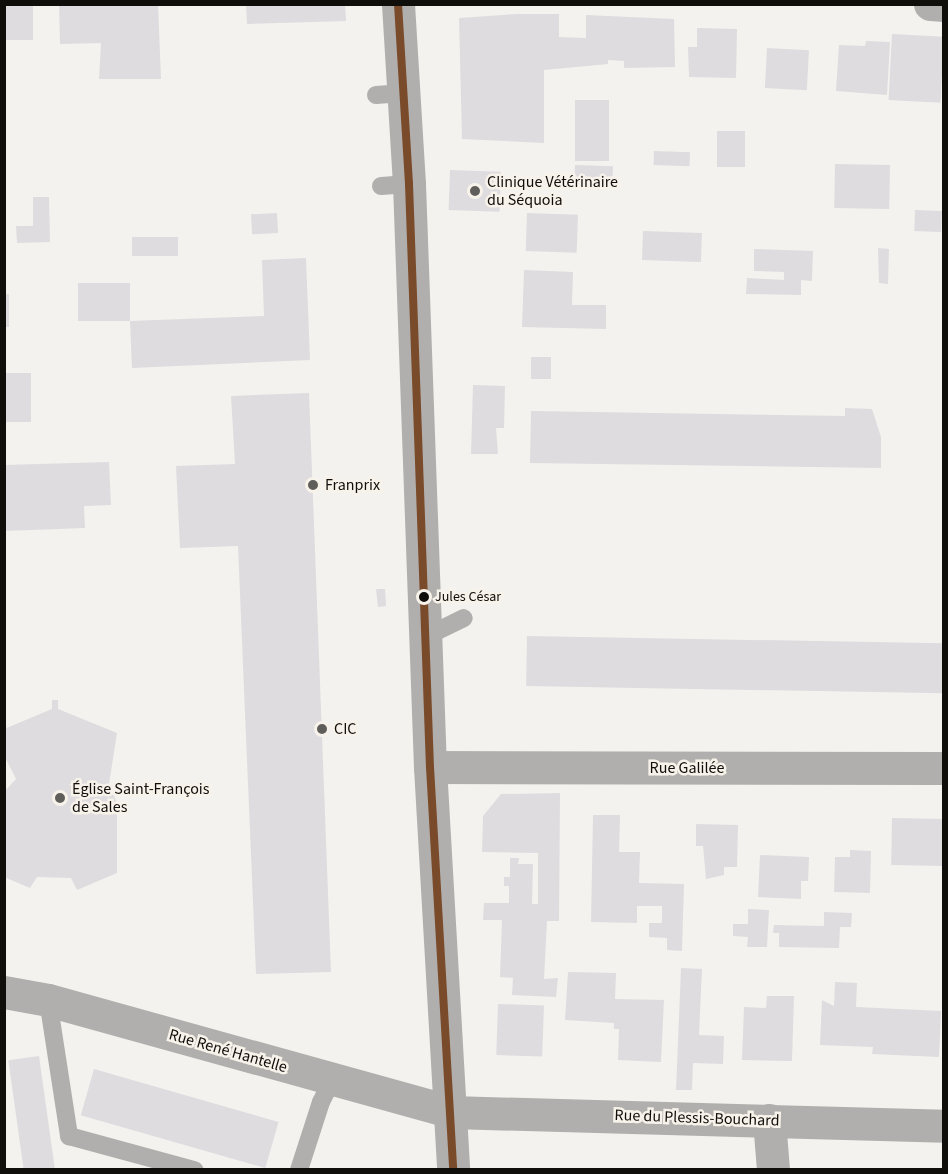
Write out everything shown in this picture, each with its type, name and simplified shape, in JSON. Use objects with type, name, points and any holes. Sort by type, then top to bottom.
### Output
[{"type":"street","points":[[398,4],[390,94],[425,638],[453,1170]]},
{"type":"street","points":[[930,4],[944,5]]},
{"type":"street","name":"Rue Galilée","points":[[430,767],[944,768]]},
{"type":"street","name":"Rue René Hantelle","points":[[4,992],[48,1000],[451,1112]]},
{"type":"street","name":"Rue du Plessis-Bouchard","points":[[451,1112],[944,1126]]},
{"type":"street","points":[[769,1120],[773,1170]]},
{"type":"lane","points":[[425,638],[464,618]]},
{"type":"lane","points":[[48,1000],[69,1136],[194,1170]]},
{"type":"lane","points":[[299,1170],[321,1102],[332,1080]]},
{"type":"building","points":[[4,4],[33,4],[33,40],[4,40]]},
{"type":"building","points":[[59,4],[158,4],[161,79],[99,79],[101,43],[60,44]]},
{"type":"building","points":[[246,4],[345,4],[346,21],[247,24]]},
{"type":"building","points":[[559,14],[559,37],[586,38],[586,15],[674,19],[675,67],[624,68],[624,61],[608,60],[608,64],[544,70],[544,143],[462,139],[459,18]]},
{"type":"building","points":[[697,28],[737,29],[736,78],[689,77],[688,47],[697,47]]},
{"type":"building","points":[[892,34],[944,37],[940,103],[889,100]]},
{"type":"building","points":[[866,41],[890,42],[887,95],[836,91],[839,45],[865,46]]},
{"type":"building","points":[[767,48],[809,50],[807,90],[765,88]]},
{"type":"building","points":[[575,100],[609,100],[609,161],[575,161]]},
{"type":"building","points":[[717,131],[745,131],[745,167],[717,167]]},
{"type":"building","points":[[654,151],[690,152],[689,166],[654,165]]},
{"type":"building","points":[[835,164],[890,165],[889,209],[834,208]]},
{"type":"building","points":[[575,165],[613,166],[612,180],[575,179]]},
{"type":"building","name":"Clinique Vétérinaire du Séquoia","points":[[450,170],[501,172],[500,212],[449,210]]},
{"type":"building","points":[[33,197],[49,197],[50,242],[17,243],[16,226],[33,226]]},
{"type":"building","points":[[915,210],[942,211],[941,232],[914,231]]},
{"type":"building","points":[[277,213],[278,233],[252,234],[251,214]]},
{"type":"building","points":[[527,213],[578,215],[577,253],[526,251]]},
{"type":"building","points":[[643,231],[702,233],[701,262],[642,260]]},
{"type":"building","points":[[132,237],[178,237],[178,256],[132,256]]},
{"type":"building","points":[[878,248],[889,249],[888,284],[879,283]]},
{"type":"building","points":[[754,249],[813,251],[812,281],[801,280],[801,295],[746,294],[747,278],[784,280],[784,272],[754,271]]},
{"type":"building","points":[[306,258],[310,360],[132,368],[130,321],[264,316],[262,260]]},
{"type":"building","points":[[524,270],[573,272],[572,305],[606,305],[606,329],[522,327]]},
{"type":"building","points":[[78,283],[130,283],[130,321],[78,321]]},
{"type":"building","points":[[4,294],[9,294],[9,327],[4,327]]},
{"type":"building","points":[[531,357],[551,357],[551,379],[531,379]]},
{"type":"building","points":[[4,373],[31,373],[31,422],[4,422]]},
{"type":"building","points":[[473,385],[505,386],[504,428],[496,428],[498,454],[471,454]]},
{"type":"building","points":[[309,393],[331,972],[256,974],[238,546],[180,548],[176,466],[235,464],[231,396]]},
{"type":"building","points":[[845,408],[872,409],[881,437],[881,468],[530,463],[531,411],[845,416]]},
{"type":"building","points":[[109,462],[111,505],[84,506],[85,528],[4,531],[4,465]]},
{"type":"building","points":[[376,589],[385,589],[386,606],[378,607]]},
{"type":"building","points":[[527,636],[944,643],[943,693],[526,686]]},
{"type":"building","name":"Église Saint-François de Sales","points":[[52,700],[58,700],[58,709],[117,733],[109,784],[117,803],[117,873],[77,890],[71,878],[37,877],[30,888],[4,877],[4,792],[16,779],[4,755],[4,729],[52,709]]},
{"type":"building","points":[[560,793],[559,921],[547,921],[544,979],[558,978],[556,997],[512,995],[513,978],[500,977],[502,920],[483,920],[484,903],[509,903],[509,886],[504,886],[504,877],[510,877],[510,858],[519,858],[518,864],[533,864],[532,904],[538,904],[538,853],[482,852],[483,816],[501,794]]},
{"type":"building","points":[[593,815],[620,815],[619,852],[640,852],[639,883],[684,884],[682,951],[667,950],[667,938],[649,937],[649,923],[662,923],[662,906],[637,906],[637,923],[591,922]]},
{"type":"building","points":[[892,818],[944,819],[943,866],[891,865]]},
{"type":"building","points":[[696,824],[738,825],[737,867],[724,867],[724,875],[706,879],[703,846],[696,846]]},
{"type":"building","points":[[850,850],[871,851],[870,893],[834,892],[835,857],[850,857]]},
{"type":"building","points":[[760,855],[809,857],[808,881],[801,881],[801,899],[758,897]]},
{"type":"building","points":[[748,909],[769,910],[767,947],[747,947],[748,937],[733,936],[733,924],[748,924]]},
{"type":"building","points":[[824,912],[852,913],[851,927],[840,927],[839,948],[779,947],[779,933],[773,933],[774,925],[824,926]]},
{"type":"building","points":[[681,968],[702,969],[699,1035],[724,1036],[723,1064],[693,1063],[692,1090],[676,1090]]},
{"type":"building","points":[[568,972],[616,973],[615,999],[664,1000],[661,1062],[618,1060],[619,1029],[614,1029],[614,1023],[565,1020]]},
{"type":"building","points":[[835,982],[857,983],[856,1007],[941,1011],[939,1057],[872,1054],[873,1047],[820,1045],[822,1000],[834,1006]]},
{"type":"building","points":[[767,996],[794,996],[792,1061],[742,1060],[744,1007],[766,1008]]},
{"type":"building","points":[[498,1004],[544,1006],[542,1057],[496,1055]]},
{"type":"building","points":[[39,1056],[55,1170],[24,1170],[8,1060]]},
{"type":"building","points":[[94,1069],[279,1122],[265,1168],[81,1115]]},
{"type":"transit line","points":[[398,4],[409,184],[430,767],[453,1170]]},
{"type":"place","name":"Clinique Vétérinaire du Séquoia","points":[[475,191]]},
{"type":"place","name":"Franprix","points":[[313,485]]},
{"type":"place","name":"Jules César","points":[[424,597]]},
{"type":"place","name":"CIC","points":[[322,729]]},
{"type":"place","name":"Église Saint-François de Sales","points":[[60,798]]}]
